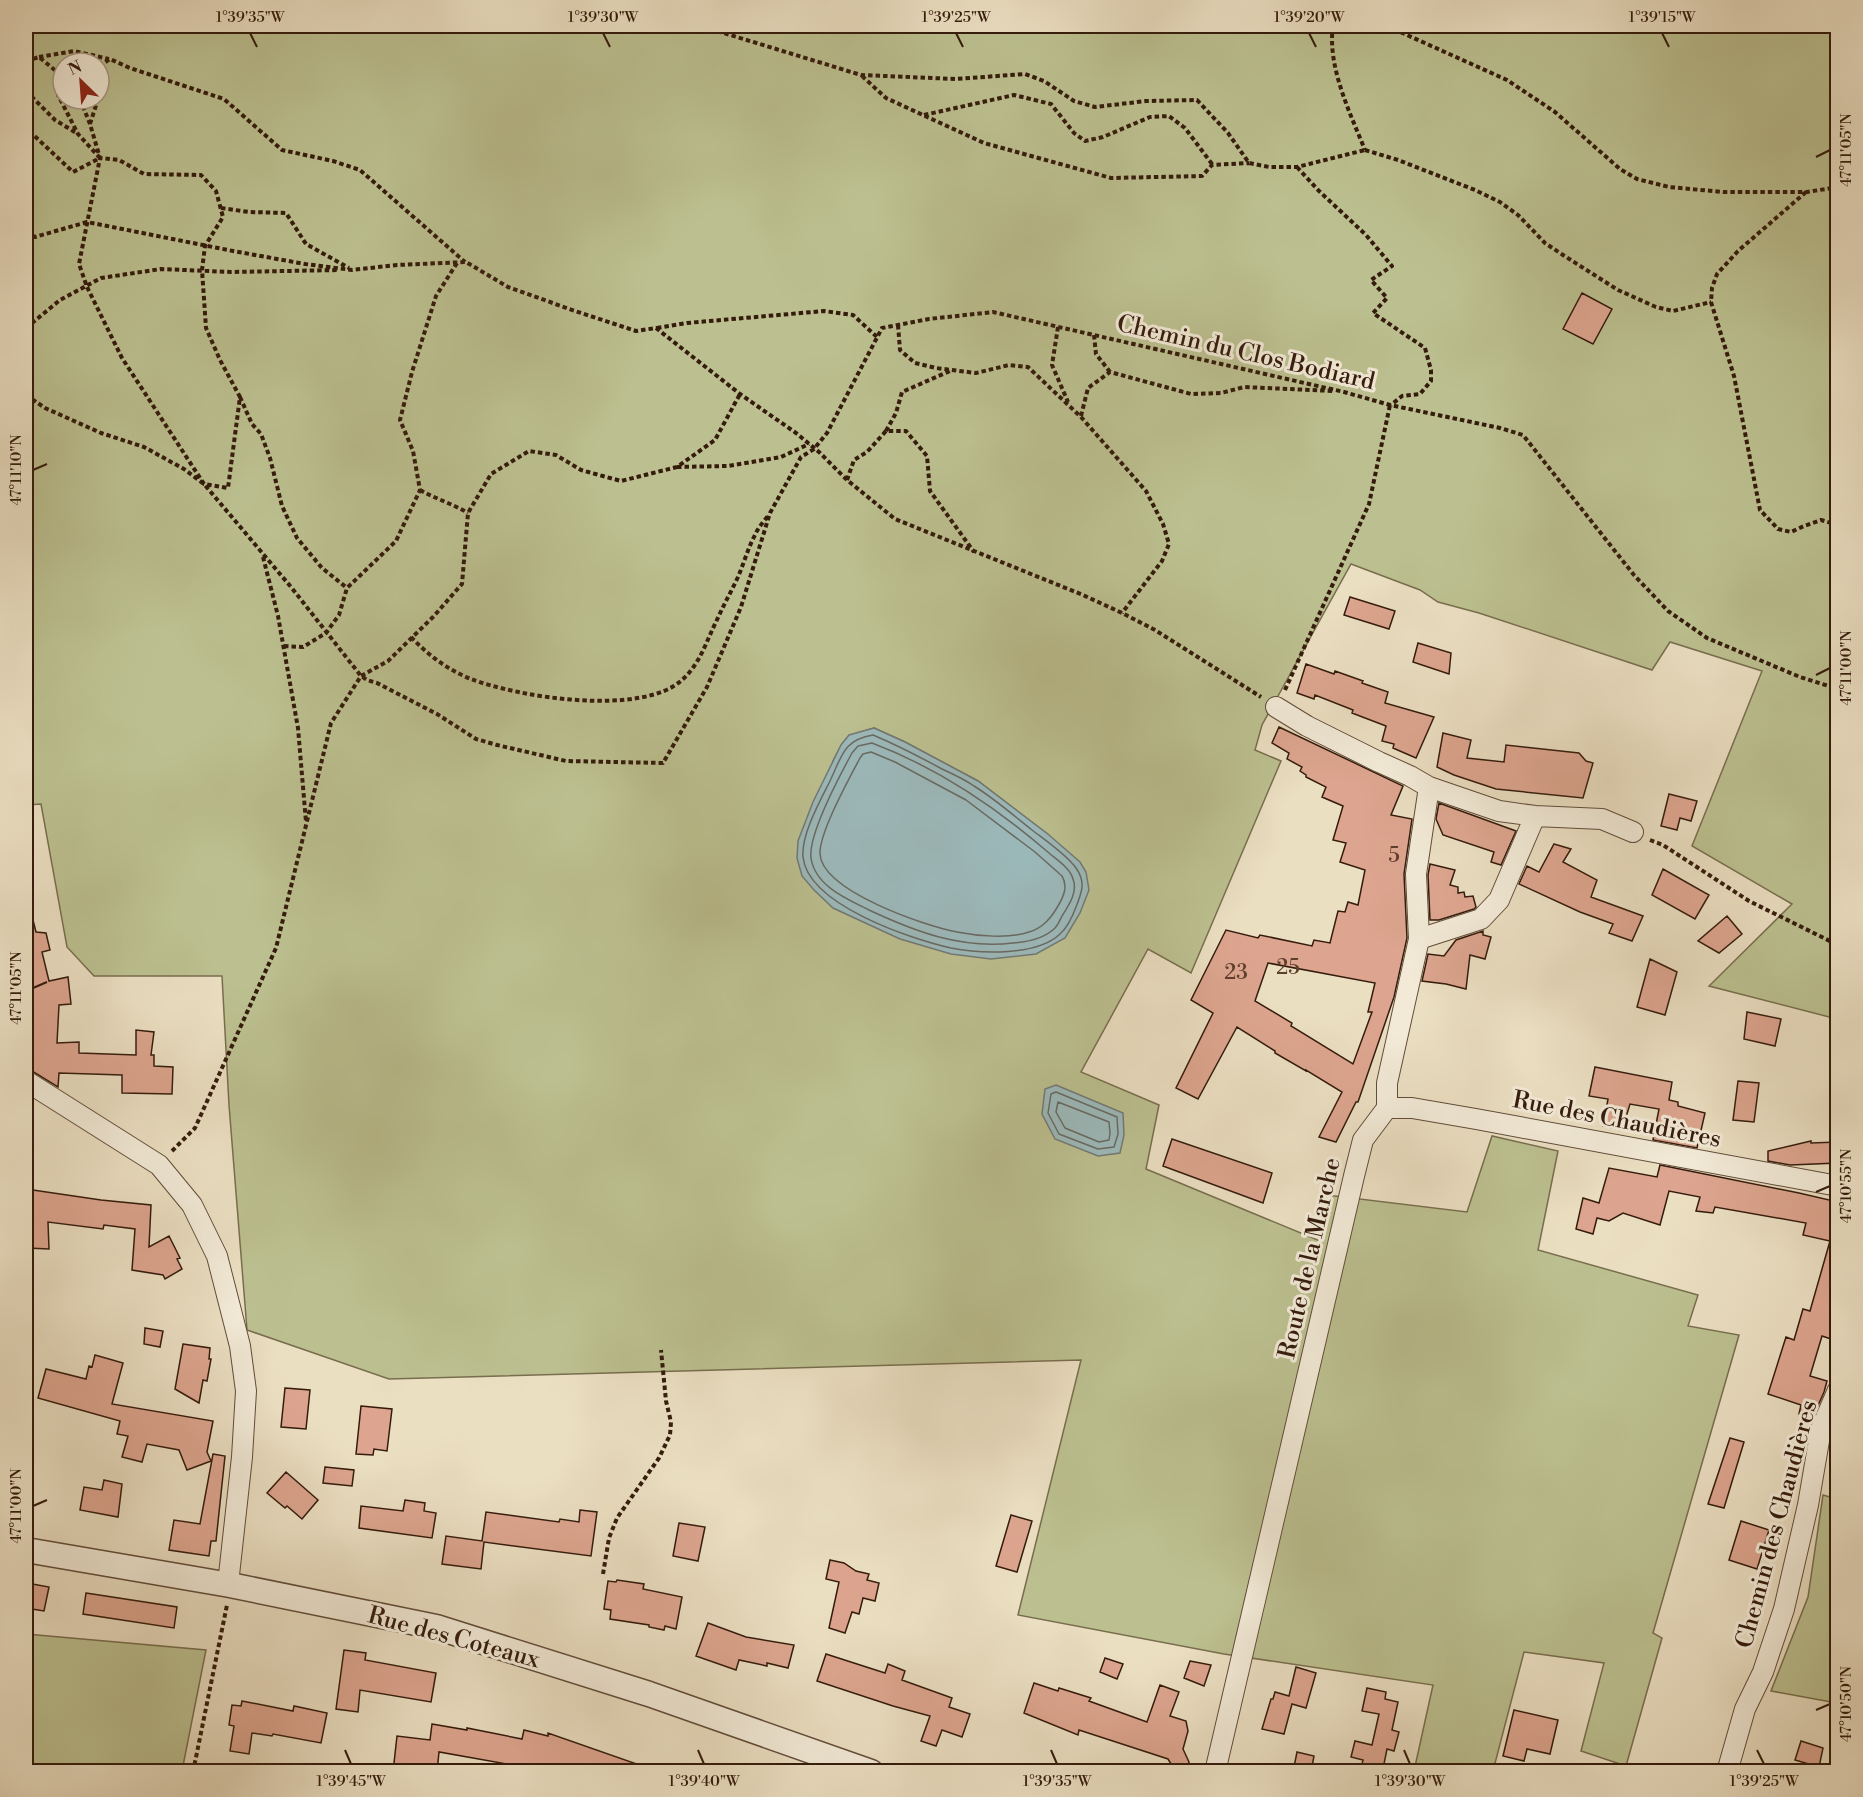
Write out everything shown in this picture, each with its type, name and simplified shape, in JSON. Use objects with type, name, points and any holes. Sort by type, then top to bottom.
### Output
[{"type":"street","points":[[1276,707],[1307,726],[1430,787],[1498,811],[1535,816],[1602,819],[1633,832]]},
{"type":"street","points":[[1387,1108],[1387,1083],[1419,939],[1416,874],[1430,787]]},
{"type":"street","points":[[1419,939],[1482,919],[1499,900],[1535,816]]},
{"type":"street","points":[[26,1081],[159,1165],[192,1205],[217,1256],[240,1346],[246,1391],[243,1457],[230,1585]]},
{"type":"street","name":"Rue des Chaudières","points":[[1387,1108],[1412,1108],[1476,1119],[1838,1186]]},
{"type":"street","name":"Route de la Marche","points":[[1215,1772],[1354,1176],[1364,1140],[1387,1108]]},
{"type":"street","name":"Chemin des Chaudières","points":[[1726,1772],[1745,1709],[1762,1672],[1784,1609],[1808,1505],[1821,1429],[1838,1390]]},
{"type":"street","name":"Rue des Coteaux","points":[[26,1550],[230,1585],[436,1628],[649,1694],[871,1772]]},
{"type":"path","points":[[703,26],[861,75],[956,78],[1024,74],[1044,81],[1074,101],[1095,107],[1146,101],[1197,100],[1228,133],[1249,163]]},
{"type":"path","points":[[1333,26],[1336,69],[1365,150]]},
{"type":"path","points":[[1386,26],[1507,80],[1555,112],[1620,169],[1637,180],[1669,187],[1723,192],[1807,192],[1838,187]]},
{"type":"path","points":[[26,60],[51,55]]},
{"type":"path","points":[[39,57],[51,67]]},
{"type":"path","points":[[111,59],[224,99],[282,150],[333,161],[360,170],[466,262],[508,287],[636,331],[687,323],[824,311],[853,315],[877,337],[827,433],[814,449],[801,456],[770,513],[755,534],[700,658],[681,681],[657,695],[633,699],[567,699],[513,690],[470,679],[432,657],[411,638]]},
{"type":"path","points":[[861,75],[886,98],[984,143],[1111,178],[1203,176],[1212,165],[1249,163],[1269,167],[1297,167],[1365,150],[1398,160],[1500,202],[1518,215],[1545,243],[1618,290],[1656,307],[1673,311],[1711,302]]},
{"type":"path","points":[[26,91],[55,120],[78,134],[99,158]]},
{"type":"path","points":[[924,115],[1014,95],[1051,104],[1074,133],[1085,141],[1103,137],[1150,117],[1169,116],[1185,128],[1212,165]]},
{"type":"path","points":[[68,111],[78,134]]},
{"type":"path","points":[[85,111],[99,158],[79,264],[87,287],[122,358],[204,484],[361,676],[436,714],[476,739],[566,761],[663,764],[712,677],[741,608],[770,513]]},
{"type":"path","points":[[90,124],[94,111]]},
{"type":"path","points":[[26,128],[74,172],[99,158],[119,160],[144,174],[201,175],[216,191],[224,216],[205,246],[202,270],[206,328],[219,360],[252,424],[261,434],[270,458],[282,506],[297,538],[322,568],[347,588]]},
{"type":"path","points":[[1297,167],[1366,235],[1392,267],[1371,280],[1386,298],[1373,313],[1425,348],[1431,370],[1431,381],[1420,393],[1402,396],[1390,405]]},
{"type":"path","points":[[1807,192],[1738,251],[1717,274],[1712,288],[1711,302],[1734,376],[1760,510],[1778,529],[1791,532],[1821,520],[1838,525]]},
{"type":"path","points":[[221,208],[249,212],[286,213],[306,244],[352,270]]},
{"type":"path","points":[[26,232],[35,237],[87,222],[205,246],[352,270]]},
{"type":"path","points":[[284,646],[303,647],[326,633],[339,615],[347,588],[396,541],[420,490],[413,451],[400,420],[412,372],[436,296],[457,262]]},
{"type":"path","points":[[26,328],[60,300],[101,278],[161,269],[286,272],[466,262]]},
{"type":"path","name":"Chemin du Clos Bodiard","points":[[877,337],[882,328],[929,319],[993,312],[1344,392],[1390,405],[1369,504],[1276,707]]},
{"type":"path","points":[[898,325],[900,350],[915,363],[976,373],[1009,365],[1028,367],[1081,417],[1146,491],[1163,524],[1168,544],[1162,561],[1122,613]]},
{"type":"path","points":[[1058,327],[1052,365],[1070,406]]},
{"type":"path","points":[[656,328],[740,394],[809,444],[847,480],[895,519],[1122,613],[1155,630],[1276,707]]},
{"type":"path","points":[[1094,335],[1096,354],[1110,372],[1191,394],[1221,393],[1244,387],[1344,392]]},
{"type":"path","points":[[847,480],[854,460],[867,452],[886,431],[896,413],[902,392],[952,370]]},
{"type":"path","points":[[1081,417],[1088,388],[1110,372]]},
{"type":"path","points":[[676,467],[715,440],[740,394]]},
{"type":"path","points":[[26,395],[45,408],[102,433],[144,447],[184,469],[204,484],[228,488],[240,397]]},
{"type":"path","points":[[1390,405],[1523,435],[1634,575],[1668,611],[1707,638],[1800,677],[1838,689]]},
{"type":"path","points":[[886,431],[906,431],[927,456],[930,491],[975,552]]},
{"type":"path","points":[[159,1165],[195,1128],[276,948],[331,723],[361,676],[388,661],[462,584],[468,513],[491,474],[529,451],[556,454],[581,470],[621,481],[676,467],[728,466],[781,457],[809,444]]},
{"type":"path","points":[[420,490],[440,501],[454,504],[468,513]]},
{"type":"path","points":[[262,553],[279,616],[298,728],[306,825]]},
{"type":"path","points":[[1633,832],[1663,845],[1749,901],[1838,945]]},
{"type":"path","points":[[603,1574],[609,1538],[617,1518],[659,1458],[670,1435],[671,1422],[666,1401],[661,1350]]},
{"type":"path","points":[[193,1772],[230,1585]]},
{"type":"green space","points":[[26,26],[1837,26],[1837,1019],[1709,986],[1792,904],[1692,846],[1762,671],[1670,642],[1652,670],[1479,613],[1438,602],[1420,590],[1351,564],[1262,725],[1255,750],[1281,761],[1191,973],[1148,949],[1081,1072],[1159,1105],[1146,1169],[1320,1241],[1327,1195],[1467,1212],[1492,1136],[1558,1151],[1538,1250],[1698,1295],[1688,1326],[1739,1335],[1653,1633],[1662,1638],[1626,1766],[1581,1751],[1604,1663],[1524,1652],[1493,1771],[1414,1771],[1433,1685],[1224,1654],[1018,1615],[1081,1360],[389,1379],[247,1330],[229,1105],[222,976],[94,976],[67,947],[41,804],[26,805]],"holes":[[[874,728],[978,781],[1049,835],[833,761],[844,741],[852,735]]]},
{"type":"green space","points":[[1823,1495],[1837,1499],[1837,1703],[1771,1691],[1808,1597]]},
{"type":"green space","points":[[26,1634],[206,1650],[182,1771],[26,1771]]},
{"type":"water","points":[[874,728],[978,781],[1049,835],[1080,862],[1086,872],[1089,890],[1080,913],[1065,938],[1036,954],[991,959],[951,954],[900,939],[833,908],[814,890],[802,876],[797,858],[798,841],[813,802],[841,745],[849,735]]},
{"type":"water","points":[[1056,1085],[1123,1113],[1124,1135],[1120,1153],[1098,1156],[1055,1139],[1042,1114],[1045,1089]]},
{"type":"building","points":[[1582,293],[1612,309],[1593,344],[1563,329]]},
{"type":"building","points":[[1350,597],[1395,611],[1389,629],[1344,615]]},
{"type":"building","points":[[1418,643],[1451,653],[1449,674],[1413,662]]},
{"type":"building","points":[[1306,664],[1363,681],[1362,683],[1388,692],[1385,703],[1434,717],[1416,758],[1393,748],[1394,744],[1382,741],[1386,726],[1315,695],[1314,699],[1297,693]]},
{"type":"building","points":[[1279,727],[1403,786],[1391,815],[1412,819],[1404,874],[1407,938],[1394,997],[1358,1102],[1336,1142],[1319,1137],[1342,1092],[1275,1053],[1237,1027],[1198,1099],[1176,1088],[1213,1013],[1191,1000],[1226,930],[1258,938],[1260,935],[1312,946],[1314,940],[1330,943],[1338,911],[1345,912],[1348,902],[1358,905],[1365,870],[1340,862],[1346,843],[1333,840],[1343,806],[1322,797],[1326,787],[1306,777],[1300,771],[1302,767],[1287,759],[1289,753],[1272,743]],"holes":[[[1268,963],[1375,983],[1368,1012],[1372,1012],[1353,1064],[1255,1001]]]},
{"type":"building","points":[[1443,733],[1471,740],[1467,758],[1504,762],[1506,745],[1579,753],[1586,761],[1593,763],[1583,798],[1496,789],[1454,775],[1437,767]]},
{"type":"building","points":[[1669,794],[1697,801],[1691,821],[1680,818],[1677,830],[1661,826]]},
{"type":"building","points":[[1439,803],[1516,831],[1501,865],[1491,862],[1494,852],[1443,835],[1436,819]]},
{"type":"building","points":[[1554,844],[1571,849],[1563,862],[1597,880],[1591,897],[1643,916],[1632,941],[1609,933],[1613,924],[1580,912],[1519,884],[1527,866],[1539,872]]},
{"type":"building","points":[[1430,864],[1455,870],[1450,885],[1458,887],[1458,893],[1464,892],[1465,897],[1473,896],[1476,907],[1439,920],[1430,920],[1428,875]]},
{"type":"building","points":[[1663,869],[1709,895],[1695,919],[1652,895]]},
{"type":"building","points":[[26,912],[31,912],[36,932],[46,933],[50,950],[42,952],[49,981],[68,977],[71,1004],[59,1005],[57,1043],[79,1042],[79,1053],[136,1055],[136,1030],[154,1032],[151,1055],[154,1055],[154,1066],[173,1067],[172,1094],[122,1093],[122,1075],[59,1073],[58,1087],[26,1069]]},
{"type":"building","points":[[1727,916],[1742,934],[1719,953],[1698,941]]},
{"type":"building","points":[[1483,931],[1483,935],[1491,937],[1485,959],[1470,955],[1466,989],[1422,981],[1428,954],[1444,956],[1456,940]]},
{"type":"building","points":[[1650,959],[1677,972],[1665,1015],[1637,1007]]},
{"type":"building","points":[[1747,1012],[1781,1019],[1775,1046],[1744,1039]]},
{"type":"building","points":[[1595,1067],[1672,1082],[1669,1100],[1678,1102],[1678,1106],[1705,1113],[1697,1148],[1653,1140],[1659,1109],[1630,1104],[1622,1130],[1603,1126],[1608,1099],[1589,1096]]},
{"type":"building","points":[[1738,1081],[1759,1083],[1754,1122],[1733,1120]]},
{"type":"building","points":[[1172,1139],[1272,1173],[1263,1203],[1163,1166]]},
{"type":"building","points":[[1811,1141],[1811,1143],[1838,1142],[1838,1163],[1790,1165],[1768,1161],[1768,1151]]},
{"type":"building","points":[[1660,1165],[1838,1202],[1838,1328],[1834,1340],[1822,1336],[1810,1376],[1827,1381],[1813,1417],[1799,1414],[1801,1405],[1768,1394],[1786,1337],[1794,1340],[1803,1309],[1810,1311],[1830,1241],[1803,1235],[1806,1223],[1715,1207],[1713,1213],[1696,1211],[1700,1197],[1669,1191],[1660,1225],[1623,1213],[1609,1221],[1597,1218],[1593,1234],[1576,1229],[1583,1198],[1599,1203],[1609,1168],[1657,1177]]},
{"type":"building","points":[[26,1189],[151,1205],[149,1247],[169,1236],[180,1258],[177,1259],[182,1269],[165,1279],[163,1275],[132,1270],[135,1229],[104,1225],[103,1229],[48,1222],[49,1249],[27,1248]]},
{"type":"building","points":[[145,1328],[163,1331],[160,1347],[144,1344]]},
{"type":"building","points":[[183,1344],[210,1348],[209,1359],[211,1359],[207,1381],[203,1380],[199,1403],[175,1389]]},
{"type":"building","points":[[95,1355],[123,1363],[112,1404],[213,1421],[207,1452],[211,1461],[187,1470],[179,1450],[147,1444],[142,1462],[122,1457],[128,1436],[117,1434],[120,1421],[38,1398],[46,1369],[86,1379]]},
{"type":"building","points":[[285,1388],[310,1390],[306,1429],[281,1427]]},
{"type":"building","points":[[361,1406],[392,1409],[387,1451],[374,1449],[373,1455],[356,1454]]},
{"type":"building","points":[[1730,1438],[1744,1442],[1724,1508],[1708,1504]]},
{"type":"building","points":[[213,1454],[225,1456],[216,1541],[211,1541],[209,1556],[169,1550],[174,1520],[200,1524]]},
{"type":"building","points":[[325,1467],[354,1470],[352,1486],[323,1483]]},
{"type":"building","points":[[286,1472],[318,1500],[302,1519],[267,1493]]},
{"type":"building","points":[[104,1480],[122,1484],[118,1517],[80,1510],[84,1487],[102,1490]]},
{"type":"building","points":[[405,1500],[425,1503],[424,1511],[436,1513],[432,1538],[359,1528],[361,1506],[403,1511]]},
{"type":"building","points":[[580,1510],[597,1512],[591,1556],[484,1542],[481,1569],[442,1564],[446,1536],[482,1541],[486,1512],[559,1522],[560,1519],[579,1522]]},
{"type":"building","points":[[1011,1515],[1032,1521],[1017,1572],[996,1566]]},
{"type":"building","points":[[1741,1521],[1769,1530],[1757,1569],[1729,1560]]},
{"type":"building","points":[[679,1523],[705,1527],[698,1561],[673,1556]]},
{"type":"building","points":[[830,1560],[844,1563],[856,1571],[869,1574],[867,1580],[879,1583],[875,1601],[863,1598],[859,1614],[852,1612],[845,1633],[829,1628],[839,1582],[826,1579]]},
{"type":"building","points":[[617,1580],[644,1584],[643,1589],[682,1597],[676,1629],[665,1626],[664,1630],[649,1627],[649,1625],[610,1619],[611,1610],[604,1609],[608,1581],[616,1582]]},
{"type":"building","points":[[27,1583],[49,1587],[44,1611],[26,1608]]},
{"type":"building","points":[[86,1593],[177,1607],[174,1628],[83,1614]]},
{"type":"building","points":[[708,1623],[746,1637],[794,1645],[788,1668],[739,1660],[736,1670],[696,1656]]},
{"type":"building","points":[[344,1650],[366,1653],[365,1660],[436,1673],[431,1702],[360,1690],[358,1712],[336,1709]]},
{"type":"building","points":[[826,1654],[885,1673],[888,1664],[905,1671],[902,1680],[952,1698],[949,1707],[970,1714],[962,1737],[942,1730],[936,1746],[921,1741],[930,1716],[817,1681]]},
{"type":"building","points":[[1105,1658],[1123,1664],[1117,1679],[1100,1672]]},
{"type":"building","points":[[1190,1661],[1211,1665],[1204,1686],[1184,1678]]},
{"type":"building","points":[[1296,1667],[1316,1673],[1306,1708],[1292,1704],[1284,1734],[1262,1729],[1275,1692],[1289,1696]]},
{"type":"building","points":[[1034,1683],[1091,1698],[1089,1701],[1147,1722],[1160,1685],[1179,1692],[1170,1716],[1186,1721],[1188,1731],[1183,1749],[1189,1762],[1187,1769],[1180,1772],[1174,1769],[1168,1759],[1079,1730],[1078,1735],[1024,1713]]},
{"type":"building","points":[[1367,1688],[1386,1692],[1385,1699],[1398,1702],[1392,1730],[1399,1732],[1394,1751],[1387,1749],[1383,1769],[1362,1764],[1363,1760],[1351,1757],[1355,1741],[1372,1745],[1379,1714],[1362,1711]]},
{"type":"building","points":[[242,1701],[293,1711],[294,1706],[327,1713],[321,1743],[273,1734],[272,1736],[252,1733],[249,1754],[230,1751],[234,1726],[229,1725],[232,1705],[241,1706]]},
{"type":"building","points":[[1514,1710],[1558,1720],[1550,1754],[1527,1749],[1524,1761],[1503,1756]]},
{"type":"building","points":[[432,1724],[467,1730],[467,1728],[522,1739],[524,1730],[548,1736],[548,1733],[651,1769],[651,1772],[505,1772],[507,1764],[439,1752],[437,1772],[393,1772],[397,1736],[430,1740]]},
{"type":"building","points":[[1801,1741],[1823,1748],[1819,1767],[1795,1760]]},
{"type":"building","points":[[1297,1752],[1314,1756],[1311,1772],[1293,1772]]}]
